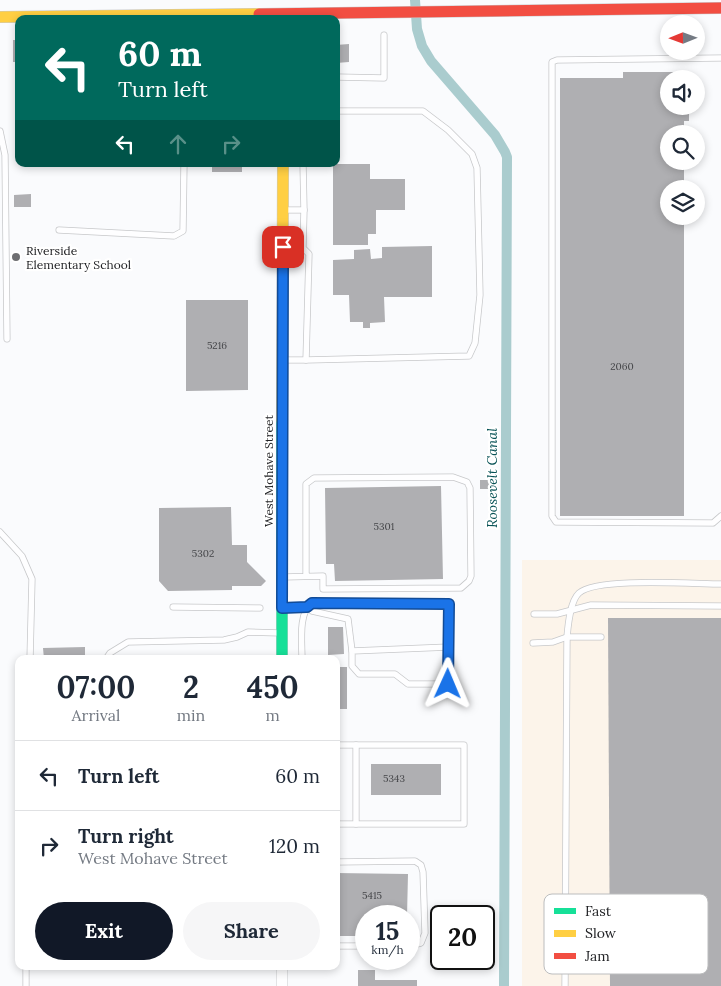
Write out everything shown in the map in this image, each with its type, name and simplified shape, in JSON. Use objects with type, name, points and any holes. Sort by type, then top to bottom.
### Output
[{"type":"main road","points":[[283,0],[283,15]]},
{"type":"main road","points":[[312,15],[432,11],[721,8]]},
{"type":"main road","points":[[0,17],[15,17]]},
{"type":"main road","name":"West Mohave Street","points":[[282,655],[283,167]]},
{"type":"street","points":[[282,970],[282,986]]},
{"type":"lane","points":[[340,77],[384,78],[384,35]]},
{"type":"lane","points":[[721,58],[557,60],[552,62],[552,516],[556,522],[713,523],[721,516]]},
{"type":"lane","points":[[282,360],[469,356],[475,343],[480,295],[477,168],[472,154],[448,130],[423,111],[340,111]]},
{"type":"lane","points":[[0,131],[5,154],[7,339]]},
{"type":"lane","points":[[59,230],[174,236],[183,231],[184,167]]},
{"type":"lane","points":[[303,167],[303,248],[309,254],[306,360]]},
{"type":"lane","points":[[283,210],[304,210]]},
{"type":"lane","points":[[282,577],[323,576],[323,589],[461,588],[469,582],[472,576],[470,488],[466,482],[453,477],[310,479],[306,484],[306,576]]},
{"type":"lane","points":[[0,532],[22,556],[32,579],[30,655]]},
{"type":"lane","points":[[566,894],[567,638],[571,610],[578,594],[594,586],[615,583],[721,584]]},
{"type":"lane","points":[[282,608],[307,607],[312,611],[348,618],[352,666],[359,674],[395,674],[408,684],[448,684],[449,604],[312,603],[307,607],[303,615],[302,655]]},
{"type":"lane","points":[[534,614],[557,614],[591,605],[721,606]]},
{"type":"lane","points":[[173,607],[260,608]]},
{"type":"lane","points":[[108,655],[110,652],[128,642],[224,640],[248,632],[282,633]]},
{"type":"lane","points":[[533,643],[553,642],[567,638],[601,637]]},
{"type":"lane","points":[[352,651],[449,647]]},
{"type":"lane","points":[[340,745],[464,745],[464,824],[340,824]]},
{"type":"lane","points":[[356,745],[356,824]]},
{"type":"lane","points":[[340,862],[415,861],[421,865],[423,872],[425,933],[420,943]]},
{"type":"lane","points":[[340,946],[355,946]]},
{"type":"lane","points":[[26,970],[26,986]]},
{"type":"shaded area","points":[[522,560],[721,560],[721,986],[522,986]]},
{"type":"building","points":[[13,40],[15,40],[15,62],[13,62]]},
{"type":"building","points":[[349,44],[349,62],[340,63],[340,45]]},
{"type":"building","points":[[623,72],[660,72],[660,115],[689,115],[689,121],[684,121],[684,125],[660,125],[660,170],[684,170],[684,180],[660,180],[660,225],[684,225],[684,516],[560,516],[560,78],[623,78]]},
{"type":"building","points":[[340,164],[370,164],[370,179],[405,179],[405,210],[376,210],[376,234],[368,234],[368,245],[333,245],[333,167],[340,167]]},
{"type":"building","points":[[212,167],[242,167],[242,172],[212,172]]},
{"type":"building","points":[[31,194],[31,207],[14,207],[14,195]]},
{"type":"building","points":[[432,246],[432,297],[384,297],[385,322],[370,323],[370,328],[363,328],[363,322],[350,322],[349,295],[333,295],[333,260],[354,259],[354,250],[370,249],[371,259],[382,258],[382,247]]},
{"type":"building","points":[[186,300],[248,300],[248,390],[186,391]]},
{"type":"building","points":[[480,480],[489,480],[489,489],[480,489]]},
{"type":"building","points":[[441,486],[443,579],[335,581],[334,564],[326,564],[325,488]]},
{"type":"building","points":[[231,507],[232,545],[247,545],[247,562],[266,581],[261,586],[232,586],[232,590],[168,591],[159,581],[159,508]]},
{"type":"building","points":[[608,618],[721,618],[721,986],[610,986],[610,974],[708,974],[708,894],[610,894]]},
{"type":"building","points":[[328,627],[343,627],[344,654],[328,655]]},
{"type":"building","points":[[85,647],[85,655],[44,655],[43,648]]},
{"type":"building","points":[[340,667],[347,667],[347,709],[340,709]]},
{"type":"building","points":[[371,764],[441,764],[441,795],[371,795]]},
{"type":"building","points":[[340,873],[408,874],[407,905],[355,905],[355,936],[340,936]]},
{"type":"building","points":[[358,970],[375,970],[375,980],[417,980],[417,986],[358,986]]},
{"type":"waterway","name":"Roosevelt Canal","points":[[415,0],[417,29],[422,46],[431,61],[495,135],[507,157],[504,986]]},
{"type":"traffic: fast","points":[[282,421],[282,655]]},
{"type":"traffic: slow","points":[[173,15],[259,14]]},
{"type":"traffic: slow","points":[[0,17],[15,17]]},
{"type":"traffic: slow","points":[[282,421],[283,167]]},
{"type":"traffic: jam","points":[[259,14],[721,8]]},
{"type":"place","name":"Riverside Elementary School","points":[[16,257]]},
{"type":"route","points":[[283,247],[282,608],[307,607],[312,603],[449,604],[448,684]]}]
